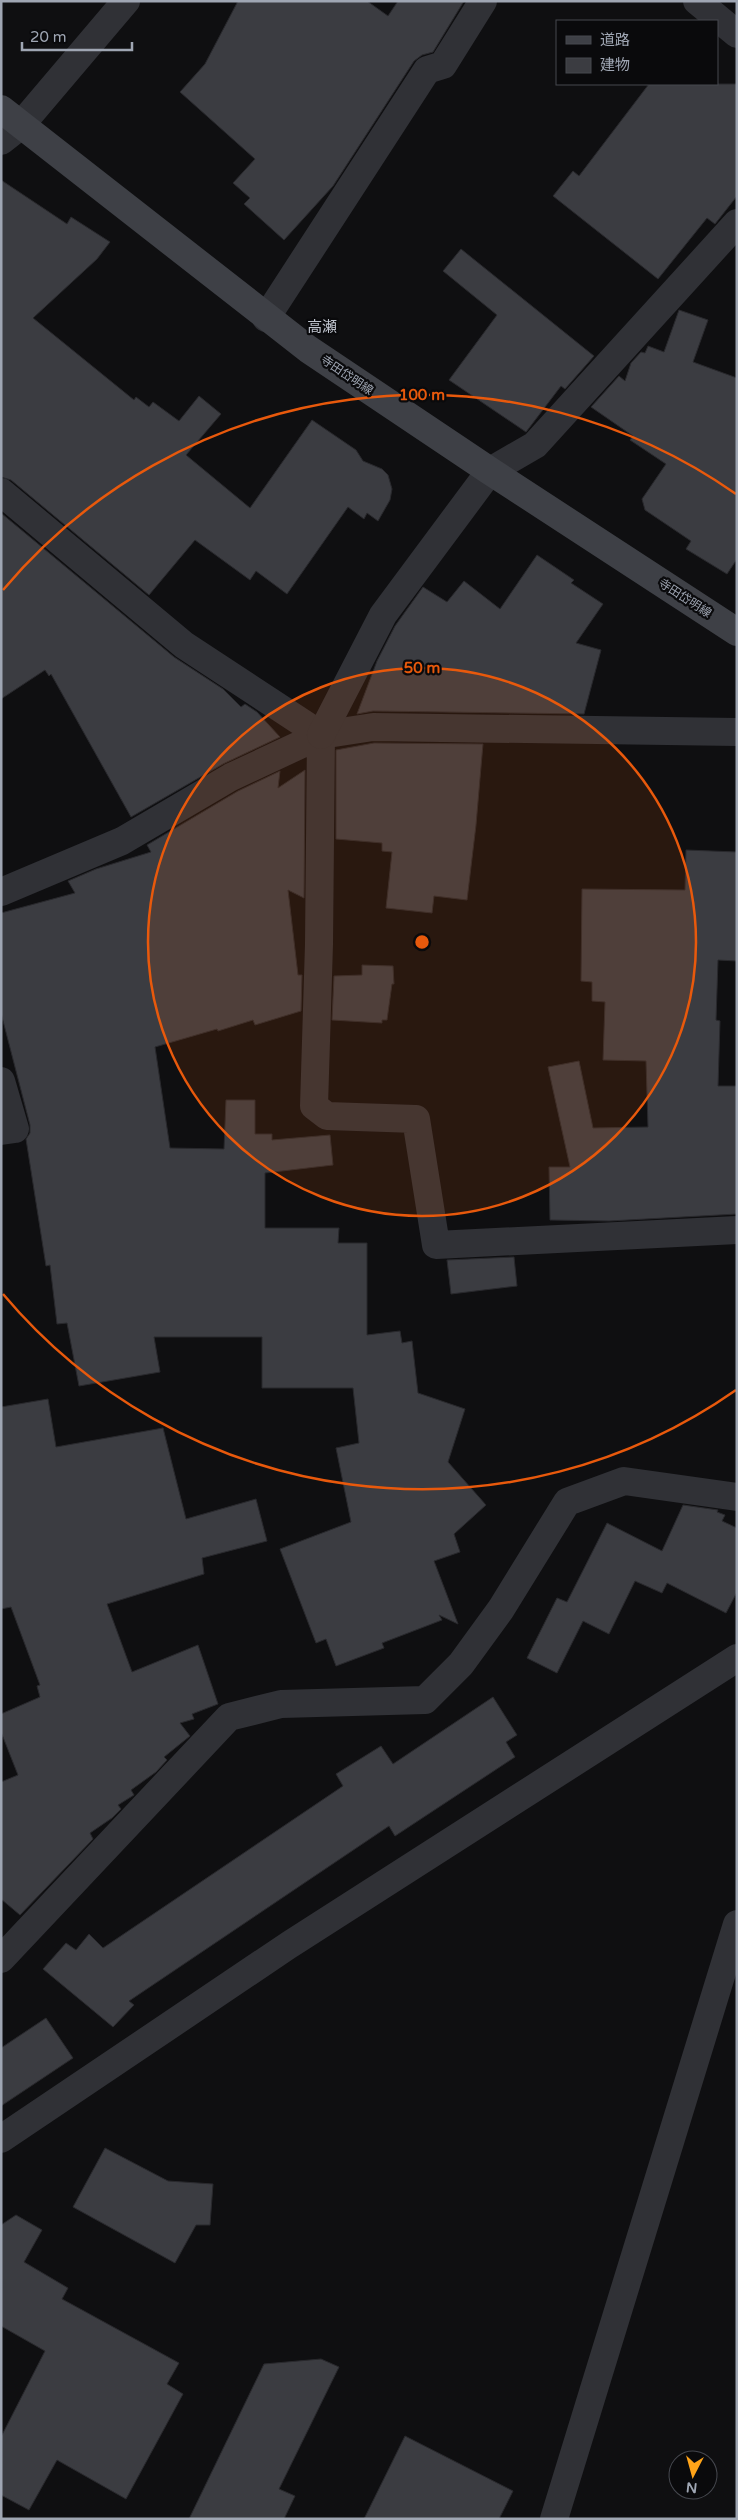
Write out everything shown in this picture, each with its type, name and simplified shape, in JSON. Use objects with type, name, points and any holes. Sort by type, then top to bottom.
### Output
[{"type":"main road","name":"寺田岱明線","points":[[8,125],[308,349],[490,471],[737,632]]},
{"type":"street","points":[[8,125],[126,1]]},
{"type":"street","points":[[266,318],[403,105],[427,70],[443,65],[483,1]]},
{"type":"street","points":[[697,1],[737,34]]},
{"type":"street","points":[[737,223],[535,445],[490,471],[383,615],[321,735],[319,944],[314,1106],[327,1116],[416,1119],[436,1245],[737,1230]]},
{"type":"street","points":[[1,492],[184,645],[321,735]]},
{"type":"street","points":[[1,892],[122,841],[231,777],[321,735],[373,727],[737,732]]},
{"type":"street","points":[[1,1081],[15,1129],[1,1131]]},
{"type":"street","points":[[1,1959],[229,1717],[281,1704],[425,1700],[461,1664],[501,1609],[567,1502],[624,1481],[737,1497]]},
{"type":"street","points":[[1,2139],[289,1945],[737,1658]]},
{"type":"street","points":[[554,2519],[737,1924]]},
{"type":"building","points":[[238,1],[367,1],[388,16],[398,1],[464,1],[433,52],[422,55],[414,61],[333,186],[284,240],[244,204],[250,198],[233,183],[255,159],[180,92],[205,64]]},
{"type":"building","points":[[737,84],[737,196],[715,224],[707,218],[658,279],[553,196],[573,171],[579,176],[648,85]]},
{"type":"building","points":[[1,180],[67,224],[71,217],[110,242],[97,259],[33,318],[134,400],[136,397],[149,407],[153,402],[179,421],[199,396],[221,414],[186,455],[250,508],[312,420],[356,450],[363,461],[382,469],[388,475],[392,489],[390,500],[378,521],[367,513],[364,519],[348,507],[287,594],[256,571],[250,580],[195,540],[149,595],[11,480],[1,477]]},
{"type":"building","points":[[461,249],[594,356],[565,389],[561,386],[526,432],[449,380],[497,315],[443,271]]},
{"type":"building","points":[[679,310],[708,320],[693,362],[737,378],[737,559],[727,574],[686,549],[691,541],[645,510],[642,499],[666,464],[630,440],[633,436],[591,407],[619,376],[625,381],[631,363],[641,352],[645,353],[648,346],[664,352]]},
{"type":"building","points":[[1,513],[174,657],[223,689],[241,707],[245,704],[257,712],[280,737],[223,764],[131,817],[51,674],[49,676],[45,670],[1,699]]},
{"type":"building","points":[[537,555],[574,580],[571,583],[603,604],[576,643],[601,650],[584,714],[373,711],[357,714],[377,661],[395,626],[423,587],[447,602],[464,581],[500,609]]},
{"type":"building","points":[[374,743],[483,744],[467,900],[434,896],[432,913],[386,908],[392,852],[382,851],[382,843],[336,839],[336,750]]},
{"type":"building","points":[[305,770],[304,898],[288,890],[298,975],[302,975],[301,1011],[255,1025],[253,1020],[155,1047],[170,1148],[224,1149],[226,1100],[255,1100],[255,1134],[272,1134],[272,1140],[330,1135],[333,1165],[265,1173],[265,1228],[339,1228],[338,1243],[367,1243],[367,1335],[400,1331],[402,1343],[412,1341],[418,1393],[465,1409],[448,1462],[486,1505],[454,1534],[460,1552],[434,1561],[458,1624],[439,1615],[442,1620],[382,1643],[384,1648],[336,1666],[326,1639],[316,1643],[280,1549],[351,1522],[336,1448],[359,1443],[353,1388],[262,1388],[262,1337],[154,1337],[160,1372],[79,1386],[67,1323],[57,1324],[50,1265],[46,1266],[26,1139],[30,1133],[30,1125],[1,1013],[1,913],[75,893],[68,881],[96,869],[151,852],[147,845],[238,791],[280,771],[278,788]]},
{"type":"building","points":[[686,850],[737,852],[737,961],[718,960],[716,1020],[720,1021],[718,1086],[737,1086],[737,1214],[609,1221],[550,1220],[549,1167],[570,1167],[548,1067],[579,1061],[593,1128],[648,1127],[646,1061],[603,1060],[605,1002],[592,1001],[592,982],[581,981],[582,889],[685,890]]},
{"type":"building","points":[[362,965],[393,966],[394,984],[392,984],[387,1020],[382,1020],[382,1023],[332,1020],[334,976],[362,975]]},
{"type":"building","points":[[514,1257],[517,1286],[451,1294],[447,1260]]},
{"type":"building","points":[[48,1399],[56,1447],[163,1428],[186,1519],[256,1499],[267,1541],[202,1558],[204,1574],[107,1604],[132,1672],[198,1645],[218,1704],[192,1714],[194,1719],[180,1723],[190,1736],[164,1757],[167,1760],[156,1772],[131,1790],[134,1795],[118,1805],[121,1809],[112,1818],[90,1833],[93,1839],[20,1915],[1,1899],[1,1782],[18,1775],[1,1732],[1,1714],[40,1697],[37,1686],[40,1685],[11,1607],[1,1609],[1,1407]]},
{"type":"building","points":[[683,1505],[718,1510],[717,1512],[725,1515],[722,1521],[737,1528],[737,1592],[726,1613],[667,1583],[662,1593],[635,1581],[609,1634],[583,1621],[557,1673],[527,1658],[557,1598],[567,1602],[607,1523],[662,1551]]},
{"type":"building","points":[[493,1697],[517,1735],[506,1742],[515,1757],[395,1836],[389,1826],[129,2001],[134,2005],[113,2027],[43,1969],[66,1943],[76,1950],[89,1934],[103,1948],[343,1786],[336,1774],[381,1746],[393,1764]]},
{"type":"building","points":[[46,2018],[73,2058],[1,2106],[1,2048]]},
{"type":"building","points":[[105,2148],[168,2181],[213,2184],[210,2225],[196,2225],[175,2263],[73,2207]]},
{"type":"building","points":[[16,2215],[42,2230],[24,2262],[68,2288],[62,2299],[179,2363],[167,2384],[183,2394],[126,2499],[57,2460],[29,2510],[1,2495],[1,2437],[45,2351],[1,2326],[1,2225]]},
{"type":"building","points":[[321,2359],[339,2367],[279,2489],[295,2496],[284,2519],[189,2519],[264,2364]]},
{"type":"building","points":[[405,2436],[513,2491],[499,2519],[364,2519]]},
{"type":"district","name":"高瀬","points":[[322,327]]}]
